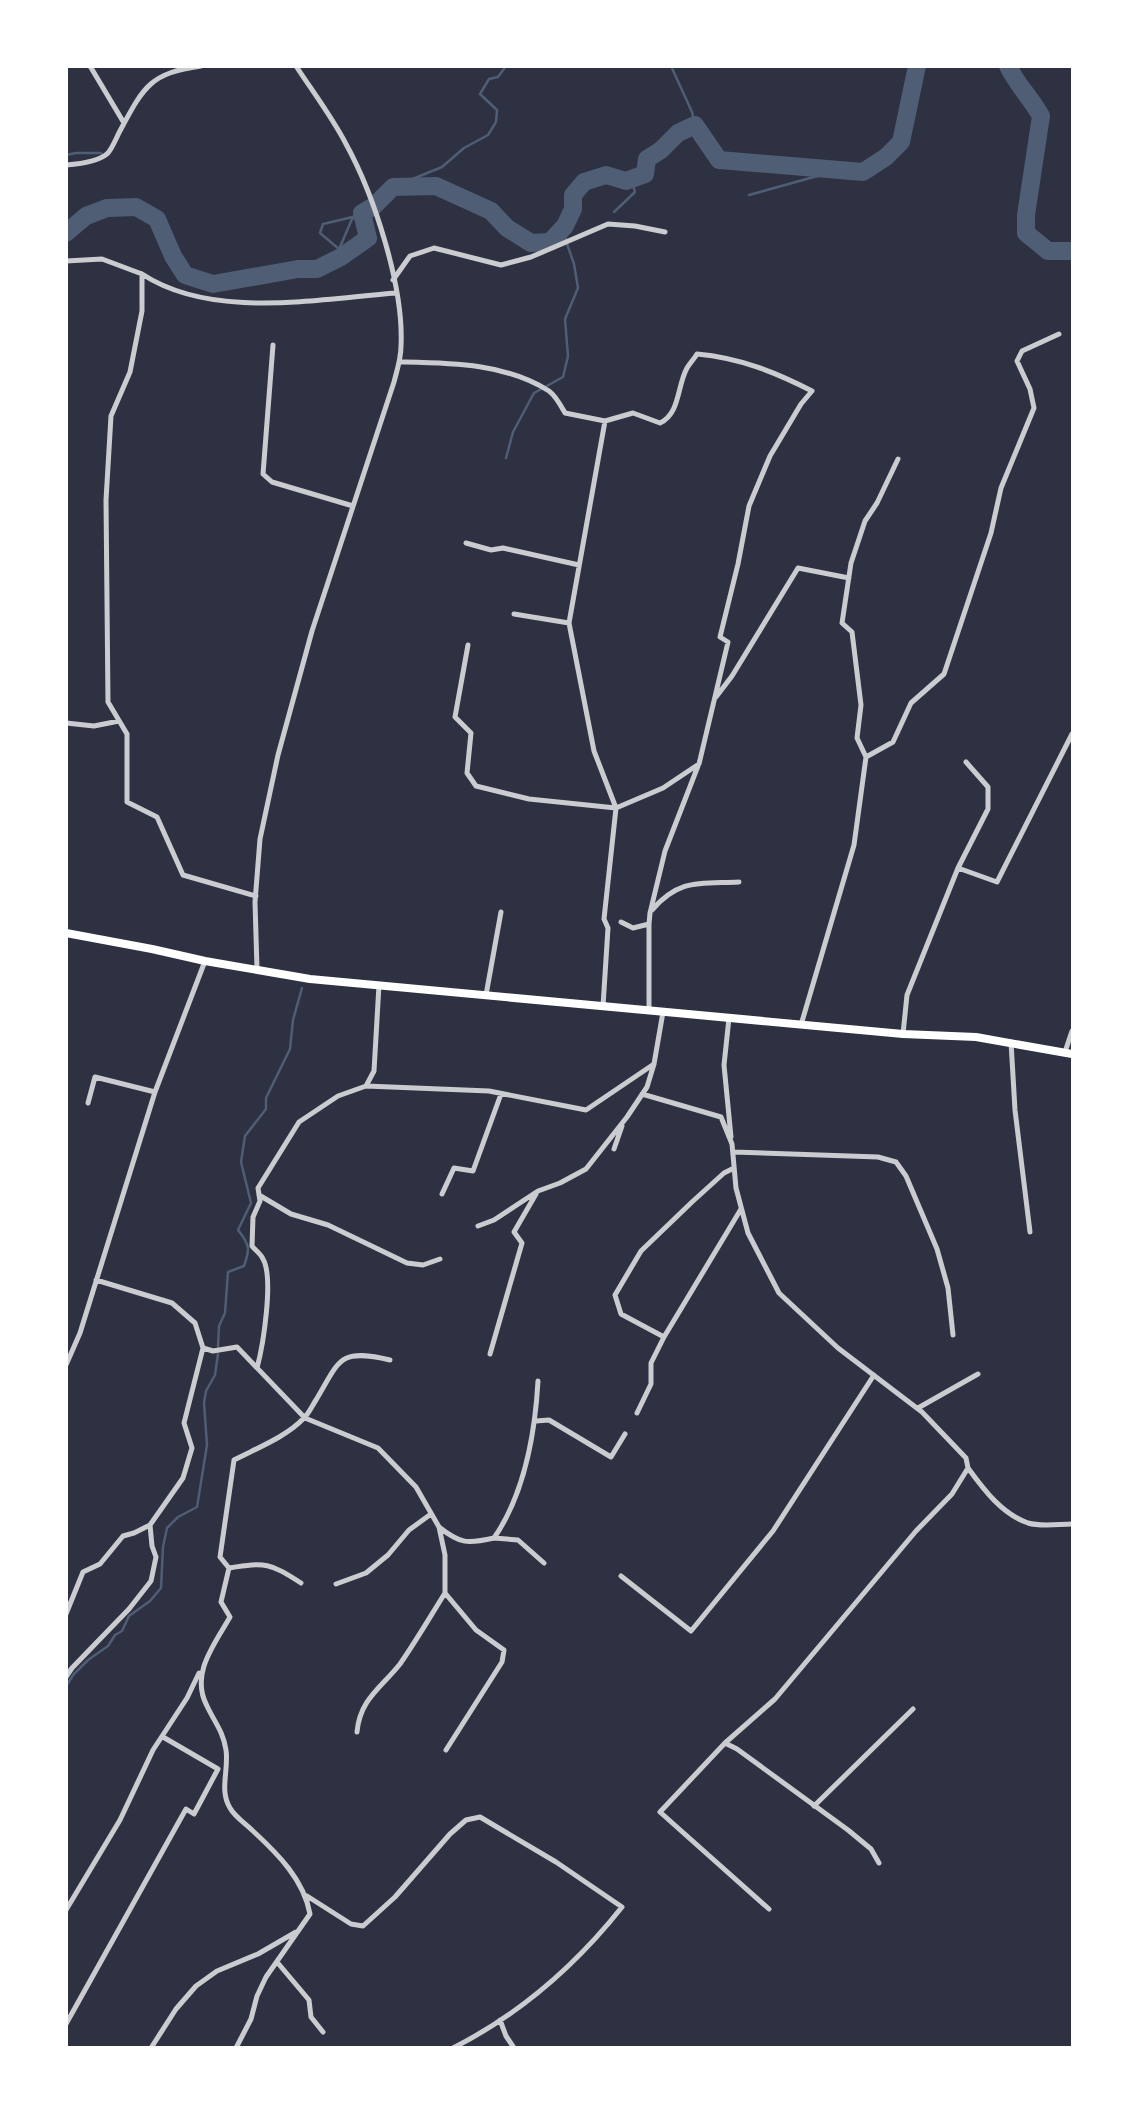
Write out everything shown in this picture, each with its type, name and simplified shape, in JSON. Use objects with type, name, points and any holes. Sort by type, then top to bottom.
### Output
[{"type":"main road","points":[[66,933],[310,979],[903,1034],[976,1037],[1069,1053]]},
{"type":"street","points":[[90,66],[124,123]]},
{"type":"street","points":[[66,165],[92,161],[107,153],[146,87],[159,77],[181,69],[201,66]]},
{"type":"street","points":[[257,970],[256,896],[260,839],[278,755],[305,654],[400,362],[400,320],[396,293],[378,221],[362,175],[345,141],[296,66]]},
{"type":"street","points":[[393,281],[410,256],[434,248],[500,265],[531,257],[608,224],[666,232]]},
{"type":"street","points":[[66,261],[102,259],[142,274],[157,284],[184,295],[217,300],[266,302],[396,293]]},
{"type":"street","points":[[142,274],[142,312],[132,360],[111,416],[106,500],[108,702],[127,734],[127,802],[157,817],[183,875],[256,896]]},
{"type":"street","points":[[866,757],[893,742],[911,703],[944,674],[990,533],[1001,488],[1034,408],[1030,389],[1017,361],[1022,351],[1059,334]]},
{"type":"street","points":[[274,345],[263,474],[272,482],[353,506]]},
{"type":"street","points":[[400,362],[462,364],[514,375],[551,392],[565,413],[605,421],[633,413],[660,423],[668,419],[674,410],[687,369],[697,354],[722,356],[753,364],[778,373],[812,391],[801,404],[770,456],[749,506],[720,637],[728,642],[699,764],[665,851],[650,913],[649,1010]]},
{"type":"street","points":[[603,1006],[608,928],[604,919],[616,808],[594,751],[569,623],[605,421]]},
{"type":"street","points":[[801,1025],[854,845],[866,757],[857,738],[861,705],[852,632],[842,623],[851,563],[865,521],[877,503],[898,458]]},
{"type":"street","points":[[466,543],[491,550],[503,548],[579,565]]},
{"type":"street","points":[[714,699],[732,676],[798,568],[849,578]]},
{"type":"street","points":[[514,614],[569,623]]},
{"type":"street","points":[[468,645],[455,717],[471,733],[467,773],[476,786],[529,799],[616,808],[663,788],[699,764]]},
{"type":"street","points":[[66,723],[94,726],[119,721]]},
{"type":"street","points":[[958,868],[997,882],[1073,734]]},
{"type":"street","points":[[903,1034],[907,995],[958,868],[988,809],[988,787],[966,762]]},
{"type":"street","points":[[650,913],[666,895],[685,885],[739,882]]},
{"type":"street","points":[[486,995],[501,912]]},
{"type":"street","points":[[621,922],[633,928],[649,924]]},
{"type":"street","points":[[66,1365],[80,1333],[155,1092],[205,961]]},
{"type":"street","points":[[366,1086],[374,1071],[379,985]]},
{"type":"street","points":[[478,1226],[494,1220],[538,1191],[586,1169],[642,1094],[654,1064],[663,1012]]},
{"type":"street","points":[[729,1018],[724,1065],[731,1143],[741,1209],[748,1233],[779,1293],[838,1348],[918,1408],[966,1458],[968,1468],[987,1494],[1005,1510],[1030,1524],[1073,1524]]},
{"type":"street","points":[[1069,1053],[1073,1031]]},
{"type":"street","points":[[1011,1042],[1030,1232]]},
{"type":"street","points":[[257,1368],[262,1350],[267,1286],[264,1260],[252,1247],[253,1217],[260,1200],[258,1188],[299,1122],[338,1096],[366,1086],[501,1094],[586,1110],[654,1064]]},
{"type":"street","points":[[88,1103],[95,1077],[155,1092]]},
{"type":"street","points":[[442,1194],[454,1168],[473,1171],[501,1094]]},
{"type":"street","points":[[642,1094],[721,1117],[731,1143]]},
{"type":"street","points":[[614,1149],[627,1117]]},
{"type":"street","points":[[733,1152],[878,1157],[896,1163],[906,1176],[937,1249],[948,1288],[953,1335]]},
{"type":"street","points":[[664,1337],[621,1314],[615,1295],[641,1251],[692,1202],[734,1168]]},
{"type":"street","points":[[490,1354],[522,1243],[514,1232],[538,1191]]},
{"type":"street","points":[[259,1195],[291,1214],[328,1224],[407,1264],[423,1265],[440,1259]]},
{"type":"street","points":[[637,1413],[651,1384],[651,1363],[664,1337],[741,1209]]},
{"type":"street","points":[[66,1614],[83,1572],[100,1564],[123,1536],[134,1534],[150,1525],[183,1478],[192,1448],[184,1423],[203,1348],[195,1324],[172,1303],[96,1279]]},
{"type":"street","points":[[203,1348],[213,1351],[237,1347],[304,1418],[378,1448],[416,1487],[439,1527],[451,1537],[468,1544],[494,1538],[518,1540],[544,1563]]},
{"type":"street","points":[[229,1568],[220,1557],[234,1460],[279,1436],[304,1418],[338,1362],[352,1356],[368,1355],[390,1360]]},
{"type":"street","points":[[918,1408],[978,1374]]},
{"type":"street","points":[[621,1576],[691,1631],[773,1531],[874,1375]]},
{"type":"street","points":[[494,1538],[503,1525],[522,1476],[536,1421],[538,1381]]},
{"type":"street","points":[[536,1421],[550,1420],[611,1457],[625,1434]]},
{"type":"street","points":[[769,1909],[660,1812],[725,1744],[775,1699],[916,1531],[952,1494],[968,1468]]},
{"type":"street","points":[[336,1584],[366,1573],[388,1555],[409,1530],[431,1514]]},
{"type":"street","points":[[66,1677],[151,1581],[156,1557],[150,1525]]},
{"type":"street","points":[[356,1732],[358,1717],[373,1691],[399,1665],[445,1593],[445,1555],[439,1527]]},
{"type":"street","points":[[229,1568],[255,1564],[274,1566],[302,1583]]},
{"type":"street","points":[[66,1910],[120,1820],[139,1776],[187,1698],[230,1618],[221,1602],[229,1568]]},
{"type":"street","points":[[445,1593],[475,1630],[504,1650],[502,1662],[446,1750]]},
{"type":"street","points":[[202,1668],[200,1688],[207,1707],[220,1726],[227,1752],[225,1796],[231,1811],[278,1853],[307,1896],[351,1924],[363,1926],[395,1897],[450,1834],[466,1820],[480,1817],[538,1850],[622,1907],[544,1989],[526,2004],[453,2048]]},
{"type":"street","points":[[814,1806],[913,1709]]},
{"type":"street","points":[[66,2024],[186,1809],[194,1814],[218,1769],[163,1737]]},
{"type":"street","points":[[725,1744],[737,1749],[871,1849],[879,1863]]},
{"type":"street","points":[[236,2048],[251,2019],[257,1996],[310,1914],[307,1896]]},
{"type":"street","points":[[150,2048],[176,2009],[196,1986],[217,1971],[258,1954],[299,1931]]},
{"type":"street","points":[[277,1962],[309,2000],[311,2017],[323,2032]]},
{"type":"street","points":[[500,2020],[514,2048]]},
{"type":"waterway","points":[[393,187],[442,167],[464,148],[488,135],[496,122],[497,110],[480,94],[489,79],[498,77],[506,66]]},
{"type":"waterway","points":[[671,66],[692,112],[695,125]]},
{"type":"waterway","points":[[66,233],[86,216],[107,208],[136,207],[157,219],[173,256],[185,275],[213,284],[298,269],[317,269],[341,257],[368,238],[362,213],[374,206],[393,187],[436,186],[491,211],[507,228],[531,243],[550,242],[565,226],[573,209],[573,195],[584,182],[606,175],[626,181],[645,174],[647,159],[661,150],[678,133],[695,125],[719,160],[863,172],[886,157],[901,142],[917,66]]},
{"type":"waterway","points":[[1008,66],[1041,116],[1026,215],[1026,233],[1048,251],[1072,251]]},
{"type":"waterway","points":[[66,155],[101,153]]},
{"type":"waterway","points":[[749,195],[839,170]]},
{"type":"waterway","points":[[614,212],[635,192],[631,179]]},
{"type":"waterway","points":[[334,261],[352,219],[362,213]]},
{"type":"waterway","points":[[339,249],[320,233],[323,224],[357,216]]},
{"type":"waterway","points":[[506,458],[513,432],[534,393],[563,377],[568,356],[565,319],[578,288],[565,226]]},
{"type":"waterway","points":[[218,1347],[219,1326],[225,1313],[228,1272],[244,1266],[248,1251],[247,1244],[238,1230],[251,1203],[241,1162],[245,1136],[266,1109],[266,1098],[290,1049],[293,1020],[302,988]]},
{"type":"waterway","points":[[66,1686],[88,1660],[108,1646],[115,1635],[122,1631],[129,1616],[150,1601],[161,1588],[167,1528],[178,1517],[197,1507],[207,1445],[204,1403],[206,1391],[215,1375],[218,1354]]}]
